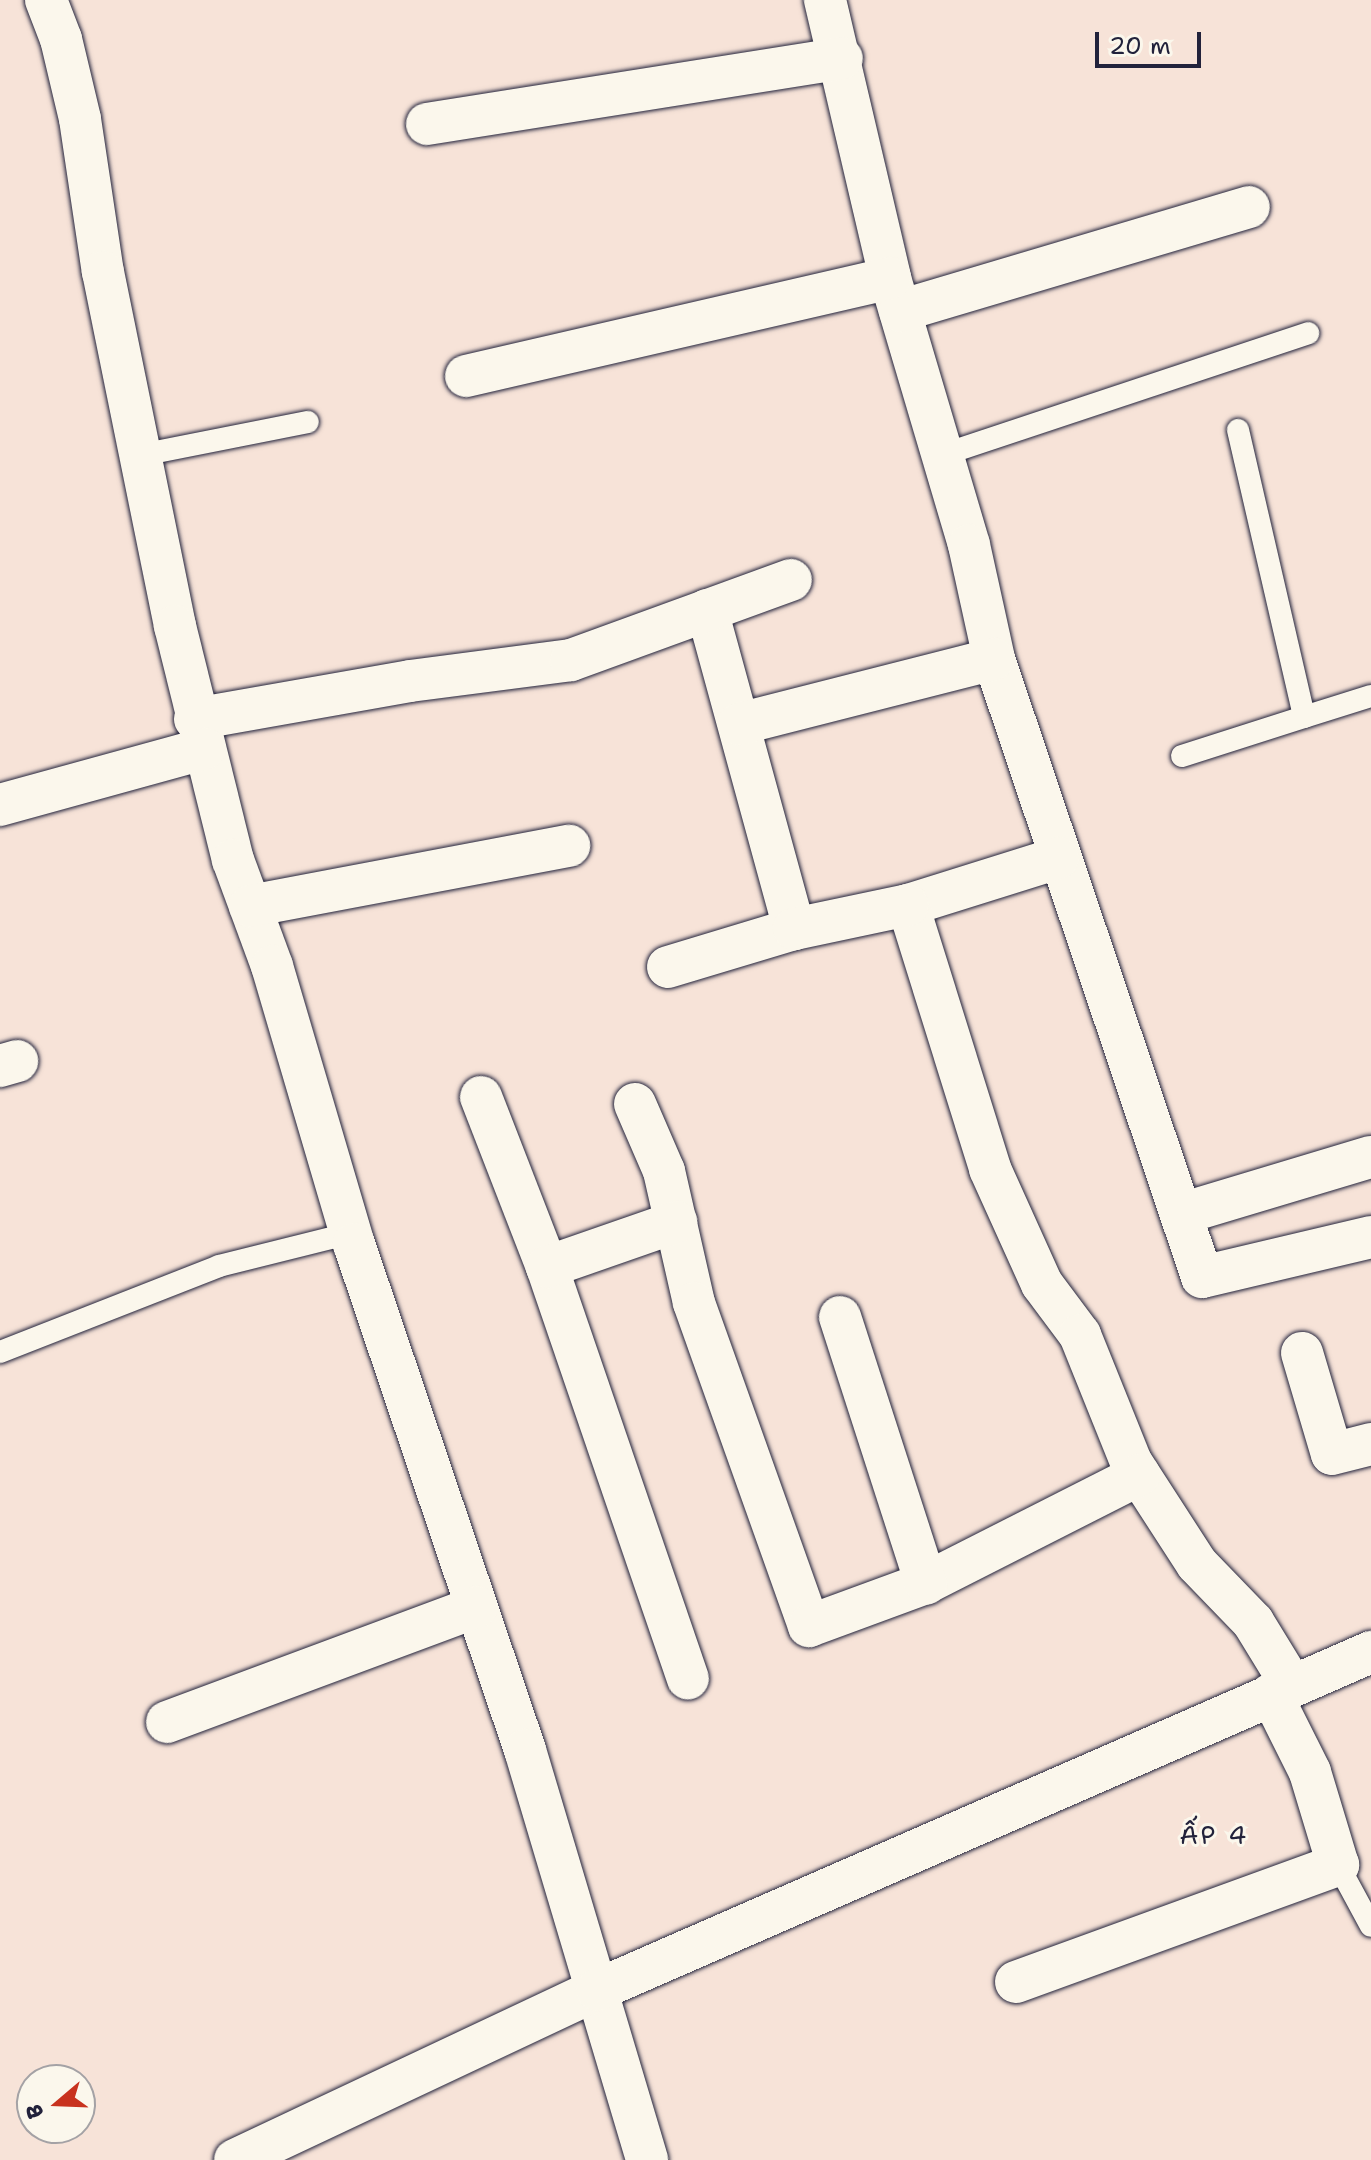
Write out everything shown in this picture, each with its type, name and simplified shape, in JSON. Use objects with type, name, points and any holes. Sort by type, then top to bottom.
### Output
[{"type":"street","points":[[46,0],[61,39],[80,119],[103,272],[200,734],[351,1233],[476,1607],[597,1990],[647,2160]]},
{"type":"street","points":[[825,0],[842,58],[895,295],[942,455],[994,659],[1058,858],[1184,1213],[1202,1277],[1371,1237]]},
{"type":"street","points":[[427,124],[842,58]]},
{"type":"street","points":[[466,376],[895,295],[1249,207]]},
{"type":"street","points":[[0,805],[200,734],[410,681],[571,660],[791,580]]},
{"type":"street","points":[[707,610],[794,929]]},
{"type":"street","points":[[739,724],[994,659]]},
{"type":"street","points":[[250,906],[569,846]]},
{"type":"street","points":[[668,967],[794,929],[908,905],[1058,858]]},
{"type":"street","points":[[908,905],[990,1169],[1042,1284],[1080,1335],[1139,1475],[1197,1564],[1253,1622],[1281,1689],[1338,1865],[1016,1982]]},
{"type":"street","points":[[481,1097],[547,1267],[688,1678]]},
{"type":"street","points":[[635,1104],[664,1171],[694,1303],[809,1626],[926,1583],[1139,1475]]},
{"type":"street","points":[[1184,1213],[1371,1157]]},
{"type":"street","points":[[547,1267],[676,1222]]},
{"type":"street","points":[[840,1317],[926,1583]]},
{"type":"street","points":[[1302,1353],[1332,1454],[1371,1444]]},
{"type":"street","points":[[167,1722],[476,1607]]},
{"type":"street","points":[[235,2160],[597,1990],[1371,1652]]},
{"type":"lane","points":[[942,455],[1308,333]]},
{"type":"lane","points":[[141,455],[308,422]]},
{"type":"lane","points":[[1238,430],[1304,717]]},
{"type":"lane","points":[[1182,756],[1371,696]]},
{"type":"lane","points":[[0,1352],[219,1266],[351,1233]]},
{"type":"lane","points":[[1338,1865],[1371,1926]]},
{"type":"district","name":"ẤP 4","points":[[1214,1835]]}]
